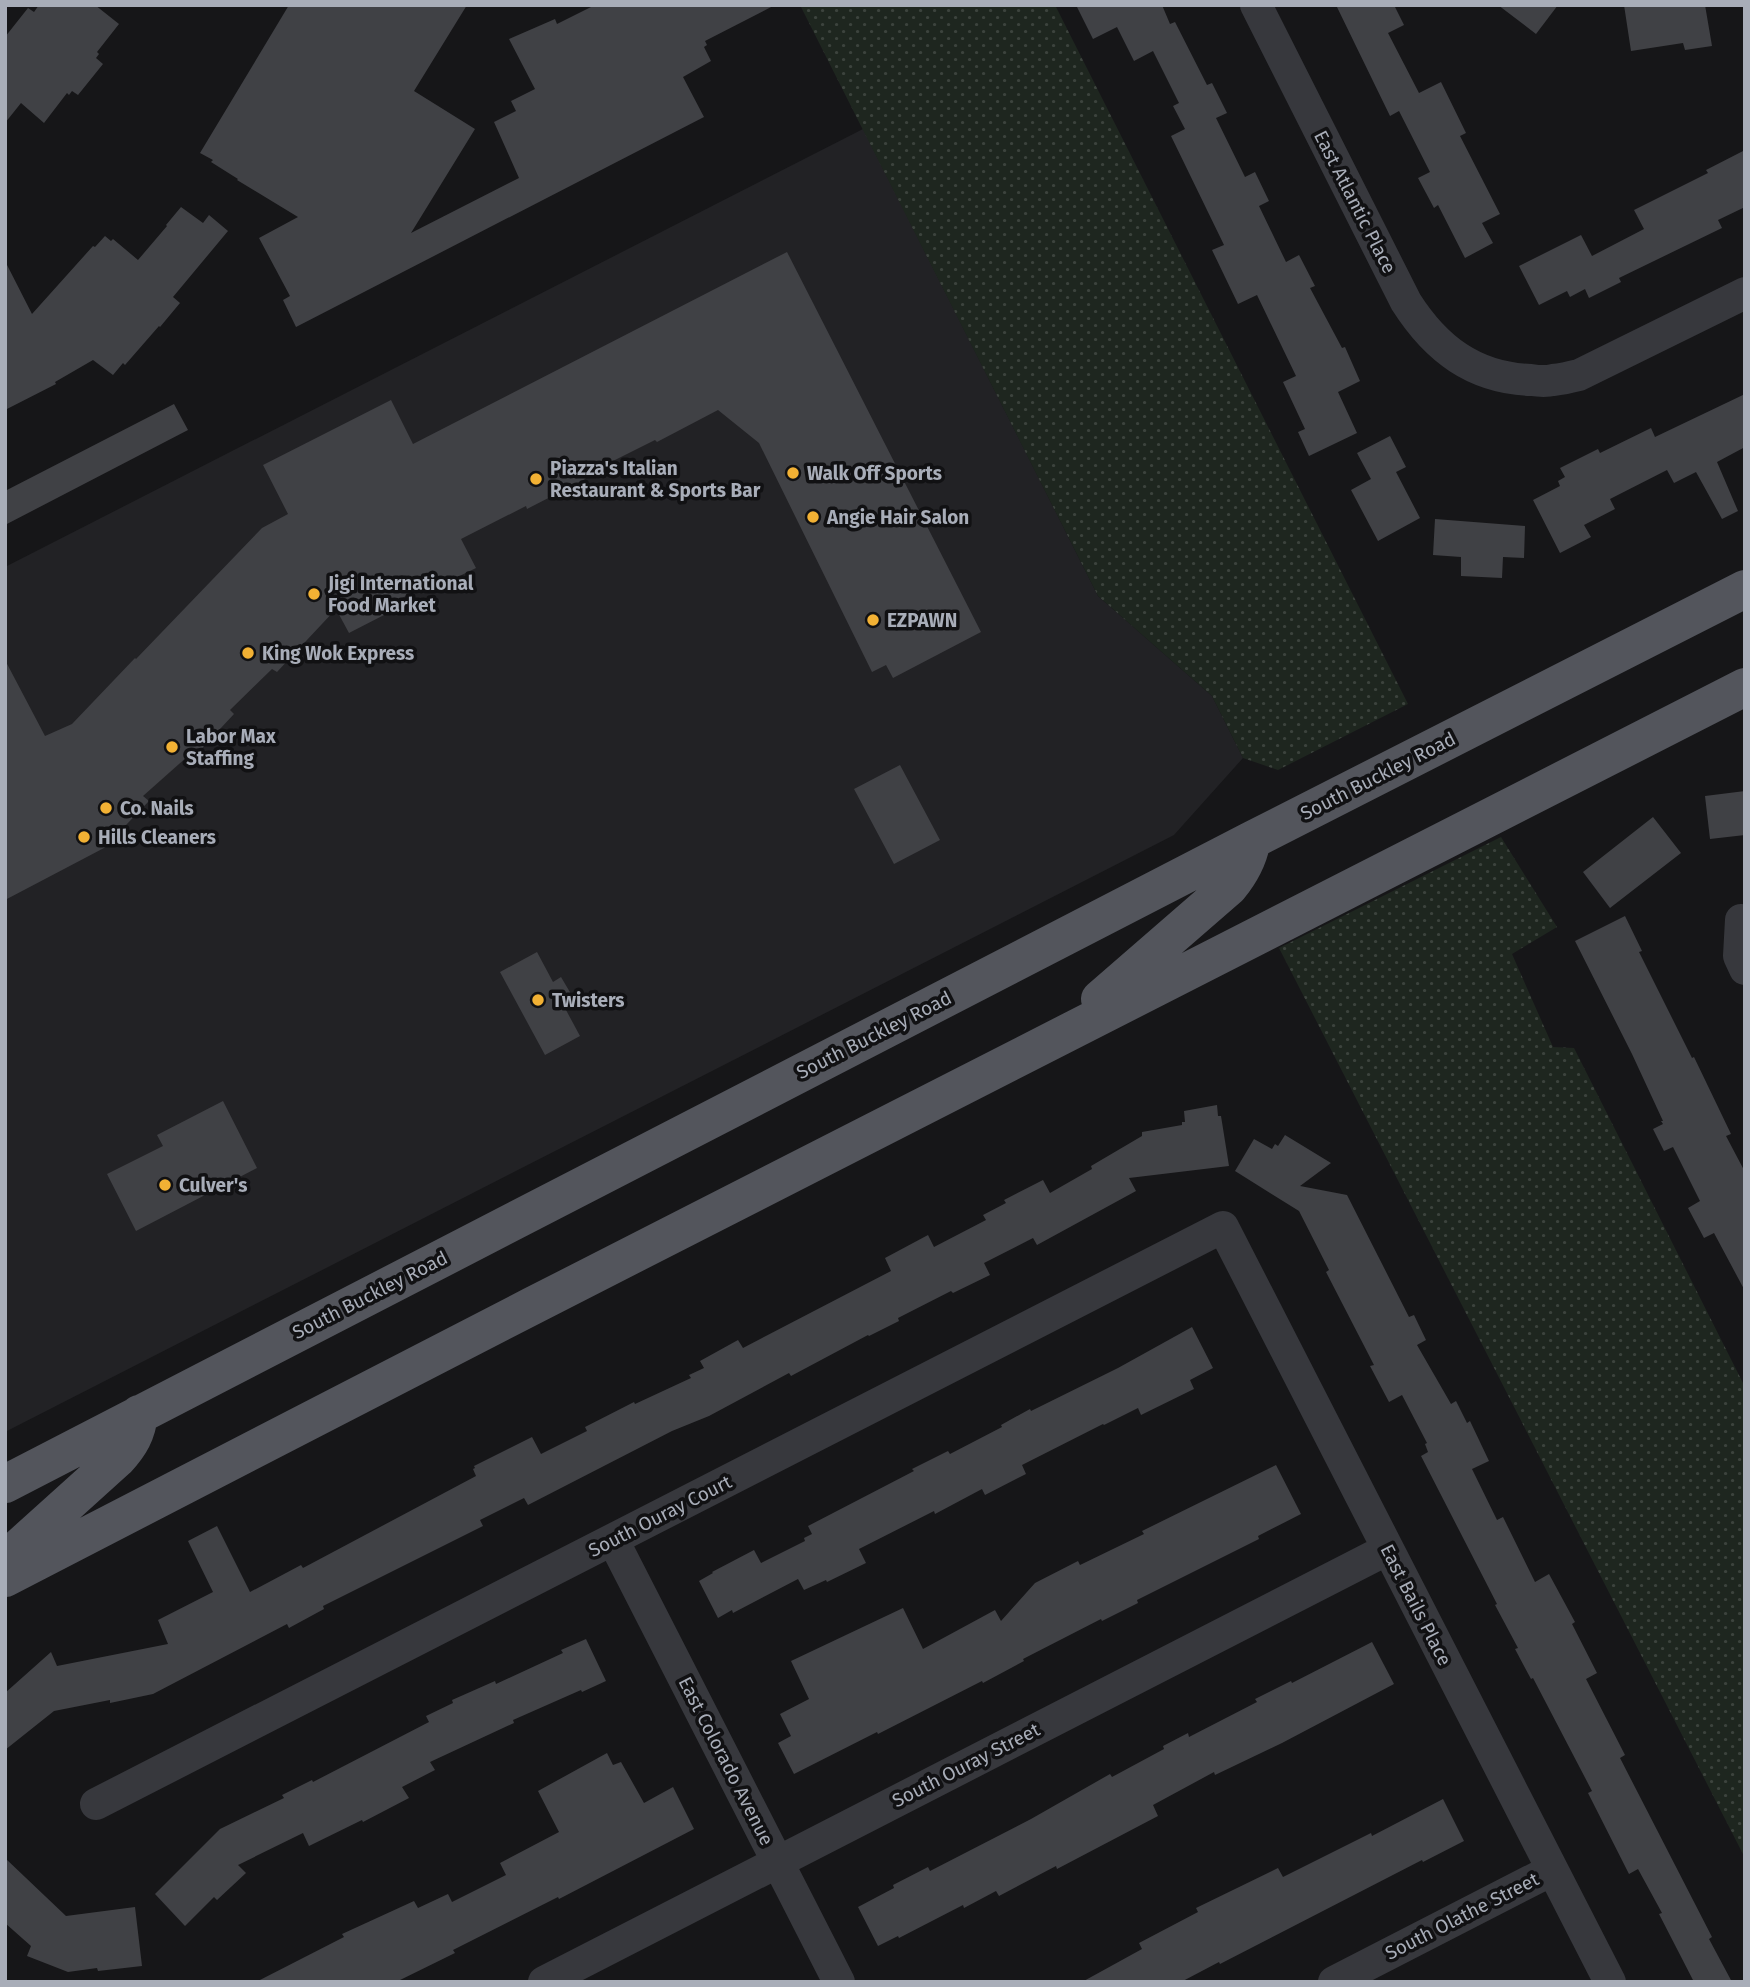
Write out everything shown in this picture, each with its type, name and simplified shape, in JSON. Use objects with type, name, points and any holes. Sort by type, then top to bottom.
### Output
[{"type":"main road","name":"South Buckley Road","points":[[5,1484],[1252,840],[1745,589]]},
{"type":"main road","points":[[5,1578],[1745,687]]},
{"type":"main road","points":[[1053,1039],[1229,887],[1249,856],[1252,840]]},
{"type":"main road","points":[[5,1560],[117,1459],[131,1442],[139,1414]]},
{"type":"street","name":"East Atlantic Place","points":[[1256,5],[1406,302],[1433,339],[1457,358],[1486,373],[1512,380],[1550,381],[1580,375],[1745,293]]},
{"type":"street","points":[[1741,920],[1739,956],[1745,969]]},
{"type":"street","name":"South Ouray Court","points":[[96,1804],[1223,1227]]},
{"type":"street","name":"East Bails Place","points":[[1223,1227],[1610,1982]]},
{"type":"street","name":"East Colorado Avenue","points":[[613,1540],[839,1982]]},
{"type":"street","name":"South Ouray Street","points":[[544,1982],[1388,1549]]},
{"type":"street","name":"South Olathe Street","points":[[1334,1982],[1552,1870]]},
{"type":"shaded area","points":[[800,5],[1055,5],[1408,704],[1278,770],[1243,758],[1212,696],[1098,596]]},
{"type":"shaded area","points":[[863,129],[1098,596],[1212,696],[1243,758],[1174,835],[5,1432],[5,567]]},
{"type":"shaded area","points":[[1501,837],[1557,927],[1512,954],[1553,1047],[1574,1048],[1745,1387],[1745,1858],[1279,948]]},
{"type":"building","points":[[39,5],[95,5],[119,24],[97,52],[99,54],[96,58],[103,64],[78,95],[72,91],[69,95],[67,93],[44,123],[21,103],[5,123],[5,37],[28,8],[34,12]]},
{"type":"building","points":[[289,5],[467,5],[414,91],[475,129],[411,233],[519,178],[494,122],[516,111],[511,101],[535,89],[509,39],[555,19],[557,24],[595,5],[775,5],[705,41],[707,45],[704,47],[711,61],[683,77],[704,117],[296,327],[283,300],[290,296],[259,238],[298,217],[237,180],[200,153]]},
{"type":"building","points":[[1076,5],[1162,5],[1170,24],[1175,22],[1207,85],[1212,83],[1227,113],[1216,118],[1245,177],[1255,172],[1269,201],[1259,206],[1286,262],[1299,255],[1315,286],[1310,288],[1342,348],[1345,347],[1360,381],[1338,392],[1357,433],[1309,456],[1298,432],[1305,429],[1283,382],[1296,376],[1257,295],[1238,304],[1212,250],[1224,245],[1171,136],[1185,129],[1173,106],[1179,103],[1153,51],[1134,61],[1117,27],[1093,39]]},
{"type":"building","points":[[1336,5],[1394,5],[1404,25],[1388,33],[1419,93],[1441,82],[1466,133],[1460,136],[1500,214],[1482,223],[1493,243],[1465,258],[1438,205],[1434,208],[1418,178],[1430,172],[1399,111],[1390,116]]},
{"type":"building","points":[[1498,5],[1558,5],[1536,34]]},
{"type":"building","points":[[1624,5],[1705,5],[1712,46],[1685,50],[1683,43],[1631,51]]},
{"type":"building","points":[[1745,150],[1745,207],[1718,220],[1722,228],[1619,278],[1621,282],[1589,298],[1585,289],[1570,297],[1567,291],[1539,305],[1519,266],[1581,235],[1592,256],[1644,229],[1634,210],[1708,173],[1706,170]]},
{"type":"building","points":[[181,207],[203,223],[209,215],[228,231],[173,297],[180,303],[160,327],[113,375],[93,360],[55,382],[56,384],[5,410],[5,261],[32,314],[105,236],[111,241],[113,239],[138,260]]},
{"type":"building","points":[[787,252],[981,632],[893,678],[886,665],[872,672],[759,443],[718,410],[591,472],[593,475],[527,509],[526,506],[461,539],[476,568],[443,584],[440,579],[380,609],[384,615],[349,633],[336,609],[277,672],[272,669],[230,710],[234,714],[192,759],[188,756],[143,796],[149,801],[104,848],[5,900],[5,660],[45,736],[72,724],[262,528],[288,514],[263,465],[391,400],[413,444]]},
{"type":"building","points":[[1745,394],[1745,447],[1717,462],[1738,511],[1722,519],[1696,472],[1674,483],[1667,470],[1610,499],[1615,509],[1584,525],[1591,537],[1560,553],[1533,500],[1560,486],[1558,481],[1565,477],[1560,468],[1598,449],[1600,453],[1651,428],[1655,437]]},
{"type":"building","points":[[174,404],[188,430],[5,525],[5,491]]},
{"type":"building","points":[[1390,436],[1406,467],[1396,472],[1420,518],[1378,541],[1351,490],[1371,479],[1357,453]]},
{"type":"building","points":[[1435,519],[1525,526],[1524,558],[1503,557],[1502,578],[1461,576],[1461,557],[1433,555]]},
{"type":"building","points":[[900,765],[940,840],[894,864],[854,789]]},
{"type":"building","points":[[1745,791],[1745,835],[1710,839],[1705,796]]},
{"type":"building","points":[[1653,817],[1681,853],[1610,908],[1583,872]]},
{"type":"building","points":[[1625,916],[1642,951],[1639,952],[1731,1134],[1726,1136],[1745,1172],[1745,1291],[1714,1233],[1704,1238],[1688,1208],[1700,1201],[1673,1147],[1664,1151],[1653,1129],[1663,1124],[1663,1121],[1575,941]]},
{"type":"building","points":[[537,952],[553,982],[561,977],[577,1004],[566,1010],[580,1036],[545,1055],[500,972]]},
{"type":"building","points":[[223,1101],[257,1168],[136,1231],[107,1174],[163,1146],[157,1135]]},
{"type":"building","points":[[1217,1105],[1229,1166],[1129,1178],[1136,1191],[1037,1245],[1033,1238],[984,1263],[990,1275],[953,1293],[951,1291],[791,1376],[789,1373],[709,1416],[672,1431],[528,1505],[524,1498],[480,1520],[483,1526],[323,1606],[324,1609],[289,1628],[287,1624],[153,1694],[54,1711],[5,1750],[5,1693],[51,1652],[57,1666],[168,1644],[158,1620],[213,1592],[188,1541],[217,1526],[250,1592],[301,1565],[303,1568],[476,1476],[474,1466],[532,1437],[541,1454],[587,1431],[585,1427],[634,1402],[635,1404],[691,1378],[689,1375],[704,1368],[700,1361],[738,1340],[743,1348],[891,1271],[885,1258],[928,1235],[934,1247],[986,1220],[983,1215],[1006,1203],[1004,1200],[1043,1180],[1050,1193],[1142,1136],[1142,1132],[1182,1125],[1182,1122],[1185,1122],[1184,1111]]},
{"type":"building","points":[[1285,1135],[1331,1163],[1300,1186],[1347,1195],[1409,1317],[1414,1315],[1426,1340],[1417,1345],[1451,1404],[1456,1401],[1467,1423],[1470,1421],[1489,1461],[1472,1469],[1497,1520],[1503,1517],[1535,1582],[1549,1574],[1575,1622],[1572,1624],[1597,1673],[1586,1679],[1625,1755],[1620,1758],[1712,1937],[1709,1939],[1732,1982],[1694,1982],[1638,1869],[1629,1874],[1588,1793],[1592,1791],[1515,1649],[1518,1648],[1495,1605],[1497,1604],[1421,1456],[1428,1452],[1427,1443],[1402,1395],[1389,1402],[1370,1366],[1374,1365],[1326,1272],[1329,1270],[1299,1211],[1235,1171],[1254,1139],[1272,1149],[1275,1144],[1278,1146]]},
{"type":"building","points":[[1192,1327],[1213,1368],[1190,1380],[1194,1389],[1141,1415],[1138,1408],[1103,1424],[1022,1465],[1026,1474],[985,1495],[982,1489],[859,1549],[866,1563],[827,1582],[826,1580],[804,1590],[798,1579],[718,1618],[699,1581],[712,1572],[754,1550],[761,1563],[805,1541],[804,1538],[812,1534],[808,1526],[914,1471],[912,1469],[948,1451],[950,1454],[1030,1409],[1031,1411],[1118,1368]]},
{"type":"building","points":[[1276,1465],[1301,1514],[1258,1536],[1259,1539],[1137,1600],[1138,1603],[1023,1659],[1024,1661],[983,1683],[982,1681],[794,1774],[778,1743],[791,1736],[780,1714],[809,1699],[791,1661],[903,1608],[923,1649],[995,1610],[1001,1621],[1035,1583],[1078,1561],[1080,1565],[1144,1534],[1142,1531]]},
{"type":"building","points":[[586,1639],[606,1681],[513,1720],[514,1723],[430,1762],[435,1770],[402,1787],[409,1798],[309,1846],[303,1833],[238,1865],[246,1873],[217,1900],[214,1897],[185,1926],[155,1894],[220,1829],[429,1722],[426,1716],[453,1703],[452,1700],[495,1681],[496,1684],[563,1653],[561,1650]]},
{"type":"building","points":[[1372,1642],[1394,1684],[1282,1743],[1215,1775],[1214,1772],[1153,1805],[1158,1816],[1057,1869],[1056,1866],[999,1896],[996,1891],[964,1908],[963,1905],[878,1946],[858,1907],[894,1888],[893,1885],[928,1867],[930,1871],[1031,1819],[1110,1774],[1112,1777],[1188,1733],[1189,1737],[1257,1702],[1255,1699]]},
{"type":"building","points":[[607,1753],[613,1765],[621,1762],[644,1803],[673,1787],[694,1829],[453,1950],[455,1953],[396,1982],[256,1982],[344,1937],[342,1934],[414,1901],[418,1908],[448,1894],[452,1902],[506,1875],[500,1863],[559,1832],[538,1791]]},
{"type":"building","points":[[1443,1799],[1464,1841],[1423,1862],[1422,1860],[1181,1982],[1082,1982],[1142,1949],[1139,1943],[1198,1912],[1196,1908],[1278,1868],[1283,1877],[1371,1833],[1372,1836]]},
{"type":"building","points":[[5,1858],[66,1916],[135,1907],[142,1966],[68,1972],[27,1956],[31,1946],[5,1923]]},
{"type":"place","name":"Walk Off Sports","points":[[793,473]]},
{"type":"place","name":"Piazza's Italian Restaurant & Sports Bar","points":[[536,479]]},
{"type":"place","name":"Angie Hair Salon","points":[[813,517]]},
{"type":"place","name":"Jigi International Food Market","points":[[314,594]]},
{"type":"place","name":"EZPAWN","points":[[873,620]]},
{"type":"place","name":"King Wok Express","points":[[248,653]]},
{"type":"place","name":"Labor Max Staffing","points":[[172,747]]},
{"type":"place","name":"Co. Nails","points":[[106,808]]},
{"type":"place","name":"Hills Cleaners","points":[[84,837]]},
{"type":"place","name":"Twisters","points":[[538,1000]]},
{"type":"place","name":"Culver's","points":[[165,1185]]}]
